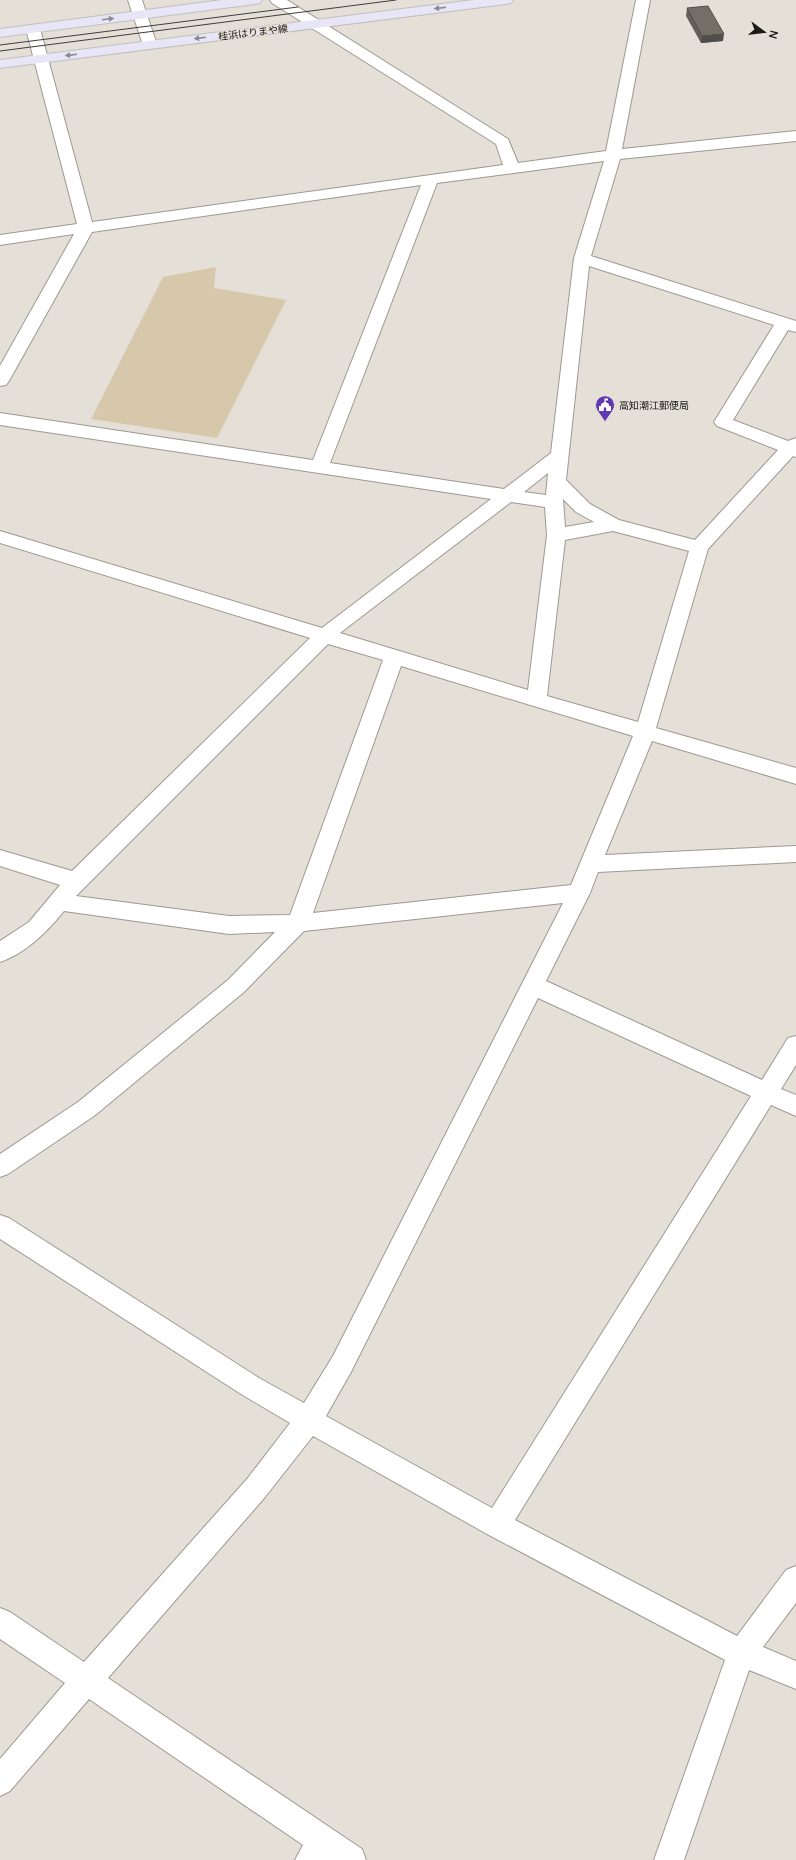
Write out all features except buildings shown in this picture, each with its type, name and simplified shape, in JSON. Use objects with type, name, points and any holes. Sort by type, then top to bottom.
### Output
[{"type":"main road","points":[[0,33],[255,0]]},
{"type":"main road","name":"桂浜はりまや線","points":[[0,64],[506,0]]},
{"type":"street","points":[[135,0],[150,45]]},
{"type":"street","points":[[277,0],[503,142],[512,168]]},
{"type":"street","points":[[537,700],[556,535],[554,502],[556,481],[582,258],[613,156],[643,0]]},
{"type":"street","points":[[0,381],[86,228],[34,28]]},
{"type":"street","points":[[0,240],[512,168],[796,136]]},
{"type":"street","points":[[320,466],[431,179]]},
{"type":"street","points":[[0,1782],[87,1680],[256,1488],[310,1420],[342,1364],[579,893],[645,732],[699,547],[794,448],[724,422],[790,325],[582,258]]},
{"type":"street","points":[[0,419],[554,502]]},
{"type":"street","points":[[0,953],[37,928],[76,881],[324,636],[560,456]]},
{"type":"street","points":[[556,481],[583,508],[613,526],[699,547]]},
{"type":"street","points":[[556,535],[613,526]]},
{"type":"street","points":[[0,537],[537,700],[796,776]]},
{"type":"street","points":[[0,1167],[86,1109],[140,1065],[236,986],[298,924],[394,656]]},
{"type":"street","points":[[591,864],[796,854]]},
{"type":"street","points":[[0,858],[76,881]]},
{"type":"street","points":[[59,902],[229,926],[298,924],[579,893]]},
{"type":"street","points":[[532,985],[796,1106]]},
{"type":"street","points":[[497,1525],[796,1045]]},
{"type":"street","points":[[0,1226],[250,1386],[310,1420],[497,1525],[741,1653],[796,1675]]},
{"type":"street","points":[[669,1860],[741,1653],[796,1580]]},
{"type":"street","points":[[0,1622],[87,1680],[316,1851],[350,1860]]},
{"type":"shaded area","points":[[216,267],[214,288],[286,300],[217,438],[91,419],[163,277]]},
{"type":"tram line","points":[[0,51],[396,0]]},
{"type":"tram line","points":[[0,45],[298,7]]},
{"type":"place","name":"高知潮江郵便局","points":[[605,422]]}]
